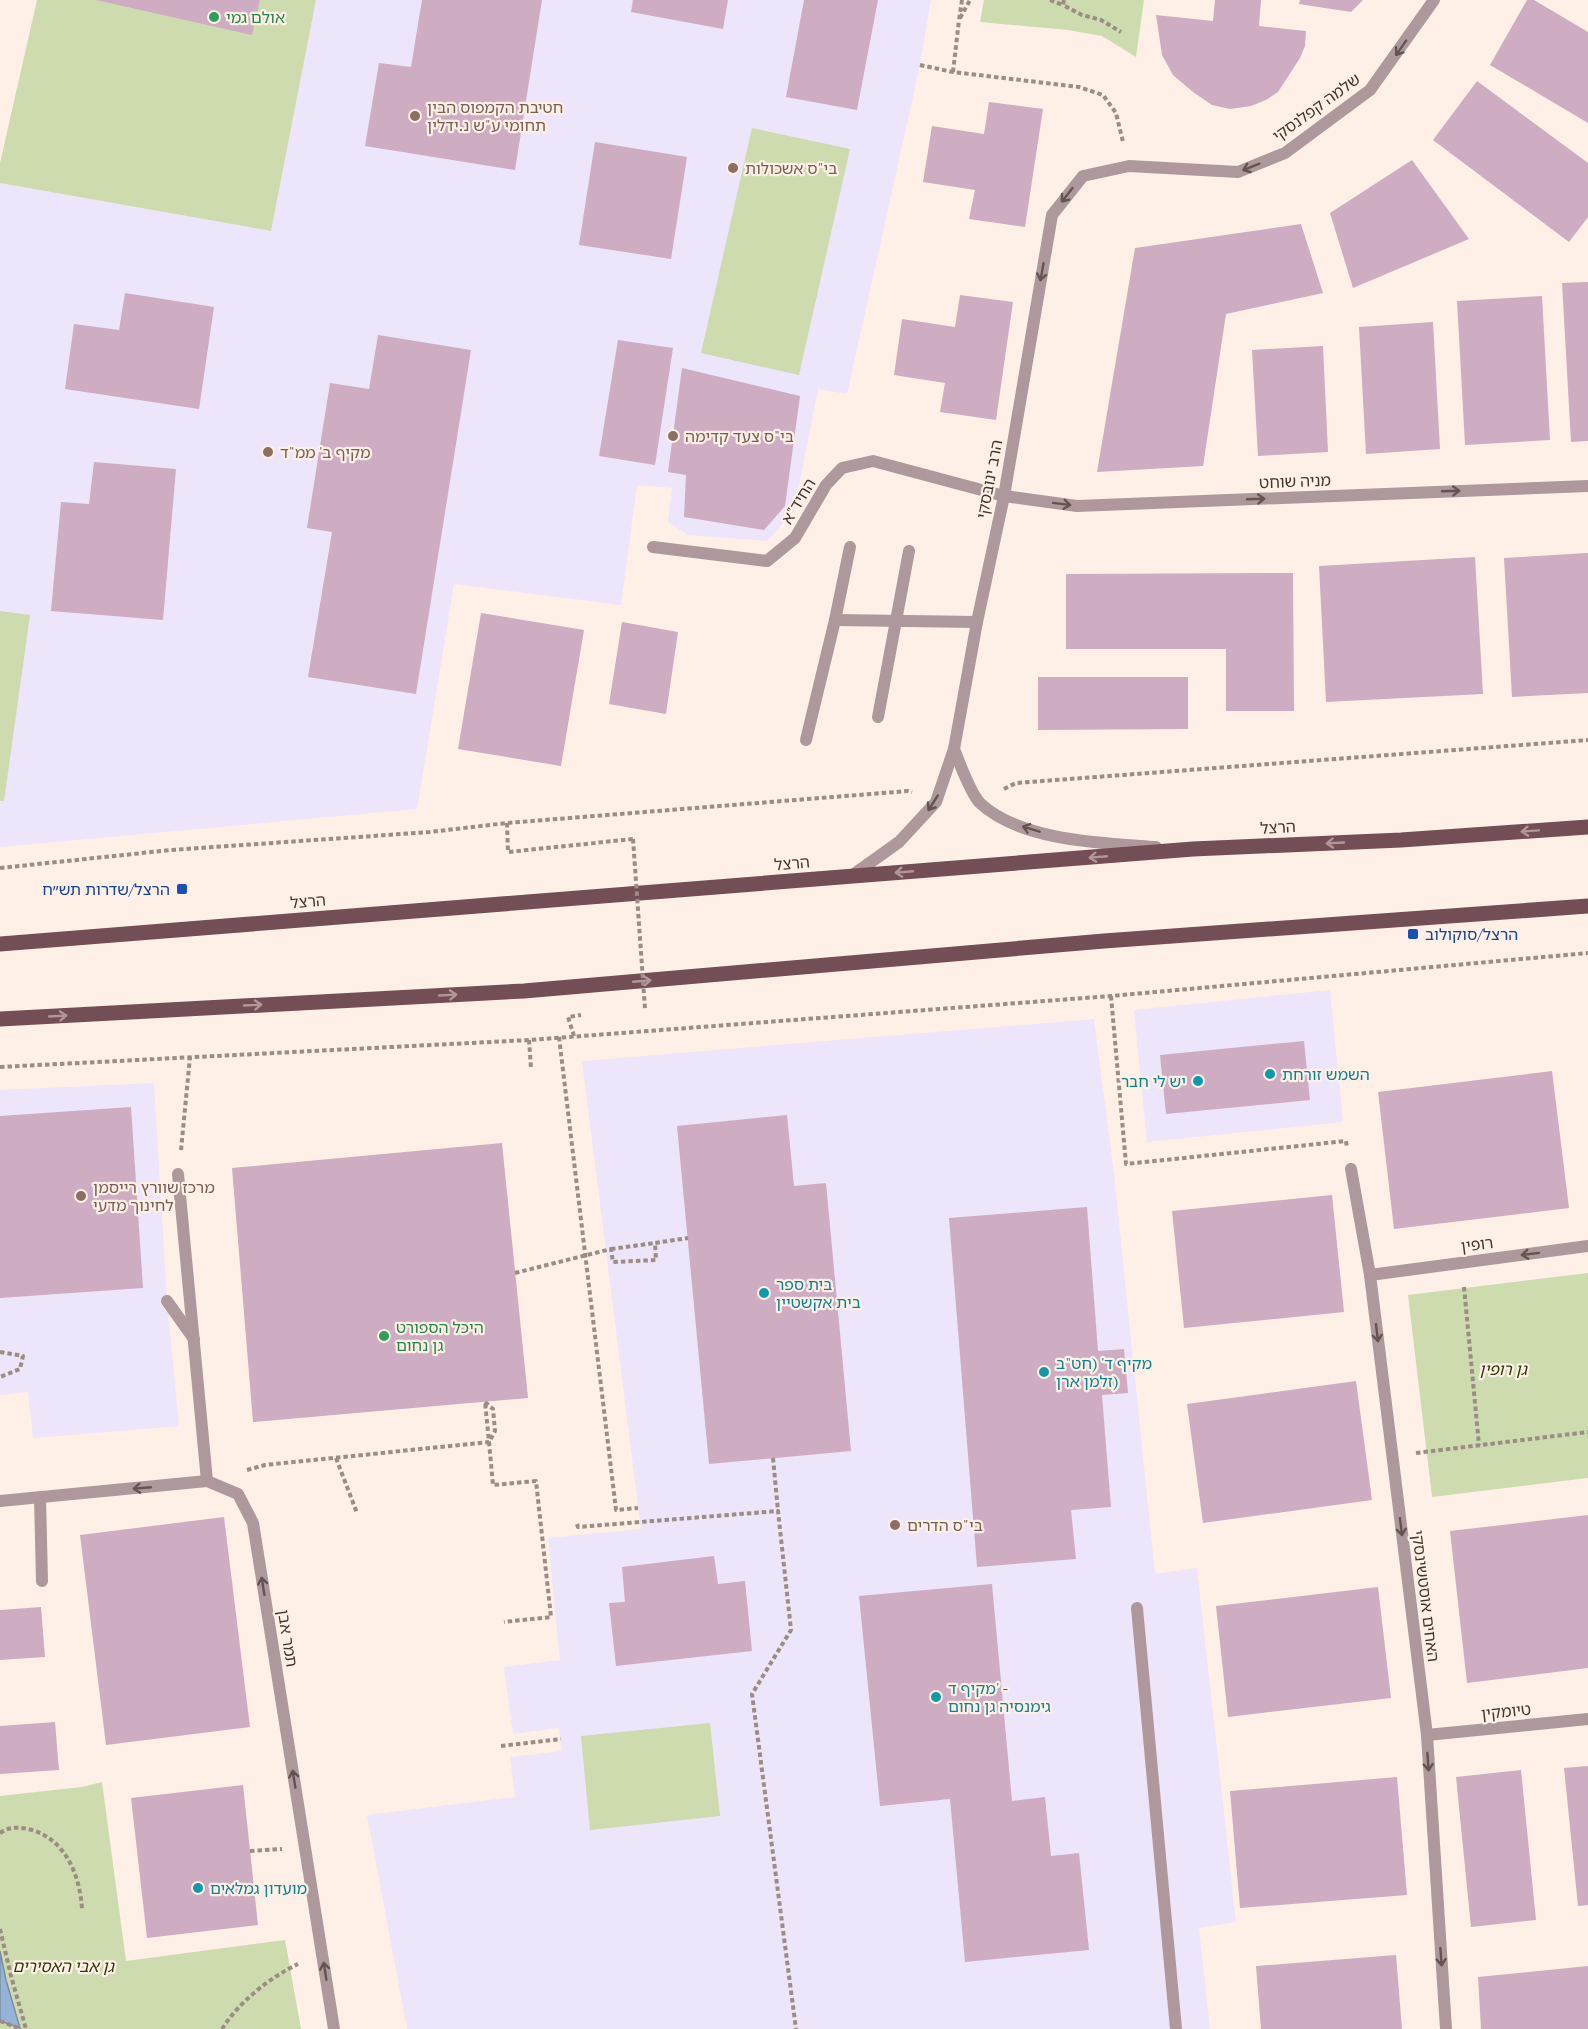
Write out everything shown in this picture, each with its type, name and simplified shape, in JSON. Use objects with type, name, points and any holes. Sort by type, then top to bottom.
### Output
[{"type":"main road","name":"הרצל","points":[[0,944],[1193,849],[1401,840],[1588,827]]},
{"type":"main road","points":[[0,1019],[524,991],[1104,941],[1588,906]]},
{"type":"street","name":"שלמה קפלנסקי","points":[[1052,215],[1083,176],[1129,166],[1238,172],[1285,153],[1370,90],[1434,0]]},
{"type":"street","name":"הרב ינובסקי","points":[[850,877],[899,842],[936,802],[954,749],[977,622],[1004,496],[1052,215]]},
{"type":"street","name":"החיד\"א","points":[[653,547],[767,561],[795,538],[826,485],[842,468],[873,461],[1004,496]]},
{"type":"street","name":"מניה שוחט","points":[[1004,496],[1077,506],[1588,486]]},
{"type":"street","points":[[806,740],[850,547]]},
{"type":"street","points":[[878,717],[909,551]]},
{"type":"street","points":[[835,620],[977,622]]},
{"type":"street","points":[[954,749],[979,802],[1004,819],[1029,830],[1081,842],[1193,849]]},
{"type":"street","name":"האחים אוסטשינסקי","points":[[1351,1169],[1370,1275],[1427,1735],[1446,2029]]},
{"type":"street","points":[[178,1174],[207,1481]]},
{"type":"street","name":"רופין","points":[[1370,1275],[1588,1246]]},
{"type":"street","points":[[167,1301],[194,1340]]},
{"type":"street","name":"תמר אבן","points":[[0,1501],[207,1481],[238,1494],[253,1523],[334,2029]]},
{"type":"street","points":[[40,1497],[42,1581]]},
{"type":"street","points":[[1137,1608],[1176,2029]]},
{"type":"street","name":"טיומקין","points":[[1427,1735],[1588,1719]]},
{"type":"path","points":[[952,72],[962,0]]},
{"type":"path","points":[[959,20],[970,0]]},
{"type":"path","points":[[1050,0],[1064,2],[1082,15],[1101,20],[1121,32]]},
{"type":"path","points":[[920,65],[952,72],[1079,87],[1103,95],[1116,114],[1129,166]]},
{"type":"path","points":[[979,802],[1016,783],[1588,740]]},
{"type":"path","points":[[0,868],[171,850],[430,832],[507,823],[908,791],[936,802]]},
{"type":"path","points":[[507,823],[508,852],[633,839],[645,1009]]},
{"type":"path","points":[[0,1067],[529,1040],[1111,996],[1588,953]]},
{"type":"path","points":[[1111,996],[1126,1164],[1346,1141],[1351,1169]]},
{"type":"path","points":[[568,1017],[574,1036]]},
{"type":"path","points":[[559,1037],[616,1510],[638,1508]]},
{"type":"path","points":[[529,1040],[531,1068]]},
{"type":"path","points":[[178,1174],[190,1057]]},
{"type":"path","points":[[515,1273],[611,1249],[687,1238]]},
{"type":"path","points":[[611,1249],[613,1262],[656,1260],[655,1243]]},
{"type":"path","points":[[1467,1313],[1479,1445]]},
{"type":"path","points":[[0,1352],[23,1356],[20,1369],[0,1377]]},
{"type":"path","points":[[489,1442],[495,1431],[493,1409],[485,1402],[493,1485],[536,1481],[551,1617],[504,1622]]},
{"type":"path","points":[[1392,1455],[1588,1432]]},
{"type":"path","points":[[207,1481],[265,1465],[489,1442]]},
{"type":"path","points":[[336,1458],[357,1513]]},
{"type":"path","points":[[773,1458],[791,1630],[752,1694],[796,2029]]},
{"type":"path","points":[[578,1524],[578,1527],[778,1511]]},
{"type":"path","points":[[501,1746],[561,1739]]},
{"type":"path","points":[[0,1833],[6,1829],[21,1827],[51,1839],[71,1863],[81,1891],[82,1909]]},
{"type":"path","points":[[0,1929],[10,1976],[26,2029]]},
{"type":"path","points":[[222,2029],[231,2014],[265,1984],[322,1953]]},
{"type":"path","points":[[0,2021],[21,2029]]},
{"type":"shaded area","points":[[316,0],[931,0],[920,65],[847,394],[818,389],[794,511],[767,541],[688,535],[668,522],[672,488],[637,485],[621,605],[454,584],[417,809],[0,847],[0,183],[271,231]]},
{"type":"shaded area","points":[[1330,990],[1343,1122],[1147,1142],[1134,1010]]},
{"type":"shaded area","name":"בי\"ס הדרים","points":[[1094,1019],[1114,1174],[1155,1574],[1197,1568],[1236,1922],[1199,1928],[1210,2029],[407,2029],[367,1815],[515,1797],[510,1757],[562,1751],[559,1728],[513,1734],[504,1667],[560,1660],[548,1538],[641,1529],[582,1061]]},
{"type":"shaded area","name":"מרכז שוורץ רייסמן לחינוך מדעי","points":[[154,1083],[167,1301],[179,1426],[33,1438],[28,1392],[0,1395],[0,1090]]},
{"type":"green space","points":[[37,0],[316,0],[271,231],[0,183],[0,163]]},
{"type":"green space","points":[[984,0],[1144,0],[1136,57],[1102,36],[1068,30],[980,22]]},
{"type":"green space","points":[[752,128],[850,149],[799,375],[701,353]]},
{"type":"green space","points":[[0,611],[30,615],[4,801],[0,801]]},
{"type":"green space","name":"גן רופין","points":[[1588,1273],[1588,1478],[1432,1497],[1408,1295]]},
{"type":"green space","points":[[710,1723],[720,1816],[590,1830],[581,1736]]},
{"type":"green space","name":"גן אבי האסירים","points":[[102,1782],[126,1961],[285,1940],[301,2029],[0,2029],[0,1796],[82,1787]]},
{"type":"water","points":[[0,1951],[6,1980],[20,2028],[0,2021]]},
{"type":"building","name":"אולם גמי","points":[[96,0],[260,0],[252,35]]},
{"type":"building","points":[[422,0],[542,0],[515,170],[365,146],[379,63],[411,67]]},
{"type":"building","points":[[633,0],[728,0],[723,29],[631,12]]},
{"type":"building","points":[[804,0],[878,0],[857,110],[786,97]]},
{"type":"building","points":[[1215,0],[1261,0],[1259,26],[1306,31],[1305,46],[1300,58],[1278,92],[1266,100],[1251,106],[1230,109],[1212,105],[1173,75],[1162,55],[1156,15],[1213,21]]},
{"type":"building","points":[[1300,0],[1363,0],[1351,12],[1299,4]]},
{"type":"building","points":[[1527,0],[1534,0],[1588,32],[1588,123],[1490,65]]},
{"type":"building","points":[[1477,81],[1588,163],[1588,217],[1569,242],[1433,140]]},
{"type":"building","points":[[989,102],[1043,109],[1025,227],[969,219],[975,190],[923,182],[932,126],[984,134]]},
{"type":"building","points":[[595,142],[687,157],[671,259],[579,245]]},
{"type":"building","points":[[1412,160],[1469,239],[1353,288],[1330,213]]},
{"type":"building","points":[[1301,224],[1323,293],[1226,314],[1203,466],[1097,472],[1135,248]]},
{"type":"building","points":[[1588,282],[1588,441],[1571,442],[1562,283]]},
{"type":"building","points":[[125,293],[214,307],[199,409],[65,389],[74,324],[119,330]]},
{"type":"building","points":[[960,295],[1013,302],[996,420],[940,412],[945,383],[894,375],[902,319],[955,327]]},
{"type":"building","points":[[1542,296],[1550,440],[1465,445],[1457,301]]},
{"type":"building","points":[[1433,322],[1440,449],[1366,454],[1359,327]]},
{"type":"building","points":[[378,335],[471,350],[416,694],[308,677],[332,532],[307,528],[330,383],[369,389]]},
{"type":"building","points":[[618,340],[673,348],[655,465],[599,456]]},
{"type":"building","points":[[1323,346],[1328,452],[1258,456],[1252,350]]},
{"type":"building","points":[[682,368],[800,396],[785,506],[764,530],[684,517],[686,475],[668,472]]},
{"type":"building","points":[[94,462],[176,469],[163,620],[51,611],[61,502],[89,504]]},
{"type":"building","points":[[1588,553],[1588,693],[1512,697],[1504,558]]},
{"type":"building","points":[[1475,557],[1483,694],[1326,702],[1319,566]]},
{"type":"building","points":[[1293,573],[1294,711],[1226,711],[1226,649],[1066,649],[1066,574]]},
{"type":"building","points":[[481,613],[584,630],[561,766],[458,749]]},
{"type":"building","points":[[622,622],[678,632],[666,714],[609,704]]},
{"type":"building","points":[[1038,677],[1188,677],[1188,729],[1038,730]]},
{"type":"building","points":[[1304,1041],[1310,1100],[1166,1114],[1160,1055]]},
{"type":"building","points":[[1552,1071],[1569,1208],[1394,1229],[1378,1092]]},
{"type":"building","points":[[131,1107],[143,1288],[0,1298],[0,1116]]},
{"type":"building","name":"בית ספר בית אקשטיין","points":[[787,1115],[794,1186],[826,1183],[851,1451],[709,1464],[677,1126]]},
{"type":"building","name":"היכל הספורט גן נחום","points":[[502,1143],[528,1398],[253,1422],[232,1168]]},
{"type":"building","points":[[1332,1195],[1344,1312],[1184,1328],[1172,1211]]},
{"type":"building","name":"מקיף ד' (חט\"ב זלמן ארן)","points":[[1087,1207],[1098,1351],[1124,1349],[1128,1393],[1102,1395],[1111,1507],[1071,1510],[1076,1559],[977,1567],[949,1218]]},
{"type":"building","points":[[1356,1381],[1372,1500],[1203,1523],[1187,1404]]},
{"type":"building","points":[[1588,1515],[1588,1668],[1467,1683],[1450,1531]]},
{"type":"building","points":[[224,1517],[250,1727],[106,1745],[80,1535]]},
{"type":"building","points":[[714,1556],[718,1584],[745,1581],[752,1651],[616,1666],[609,1603],[625,1602],[622,1567]]},
{"type":"building","name":"מקיף ד' - גימנסיה גן נחום","points":[[992,1584],[1012,1801],[1045,1797],[1051,1856],[1079,1853],[1089,1950],[965,1962],[950,1799],[880,1806],[859,1596]]},
{"type":"building","points":[[1378,1587],[1391,1698],[1228,1717],[1216,1606]]},
{"type":"building","points":[[41,1607],[45,1657],[0,1660],[0,1610]]},
{"type":"building","points":[[55,1722],[59,1770],[0,1774],[0,1726]]},
{"type":"building","points":[[1588,1766],[1588,1905],[1578,1906],[1564,1768]]},
{"type":"building","points":[[1521,1770],[1536,1920],[1471,1927],[1456,1777]]},
{"type":"building","points":[[1397,1777],[1407,1895],[1240,1908],[1230,1791]]},
{"type":"building","name":"מועדון גמלאים","points":[[243,1785],[258,1925],[147,1938],[131,1798]]},
{"type":"building","points":[[1396,1955],[1402,2029],[1261,2029],[1256,1966]]},
{"type":"building","points":[[1588,1966],[1588,2029],[1481,2029],[1478,1977]]},
{"type":"place","name":"אולם גמי","points":[[214,17]]},
{"type":"place","name":"חטיבת הקמפוס הבין תחומי ע\"ש נ.ידלין","points":[[415,116]]},
{"type":"place","name":"בי\"ס אשכולות","points":[[733,168]]},
{"type":"place","name":"בי\"ס צעד קדימה","points":[[673,436]]},
{"type":"place","name":"מקיף ב' ממ\"ד","points":[[268,452]]},
{"type":"place","name":"הרצל/שדרות תש״ח","points":[[182,889]]},
{"type":"place","name":"הרצל/סוקולוב","points":[[1413,934]]},
{"type":"place","name":"השמש זורחת","points":[[1270,1074]]},
{"type":"place","name":"יש לי חבר","points":[[1198,1081]]},
{"type":"place","name":"מרכז שוורץ רייסמן לחינוך מדעי","points":[[81,1196]]},
{"type":"place","name":"בית ספר בית אקשטיין","points":[[764,1293]]},
{"type":"place","name":"היכל הספורט גן נחום","points":[[384,1336]]},
{"type":"place","name":"מקיף ד' (חט\"ב זלמן ארן)","points":[[1044,1372]]},
{"type":"place","name":"בי\"ס הדרים","points":[[895,1525]]},
{"type":"place","name":"מקיף ד' - גימנסיה גן נחום","points":[[936,1697]]},
{"type":"place","name":"מועדון גמלאים","points":[[198,1888]]}]
